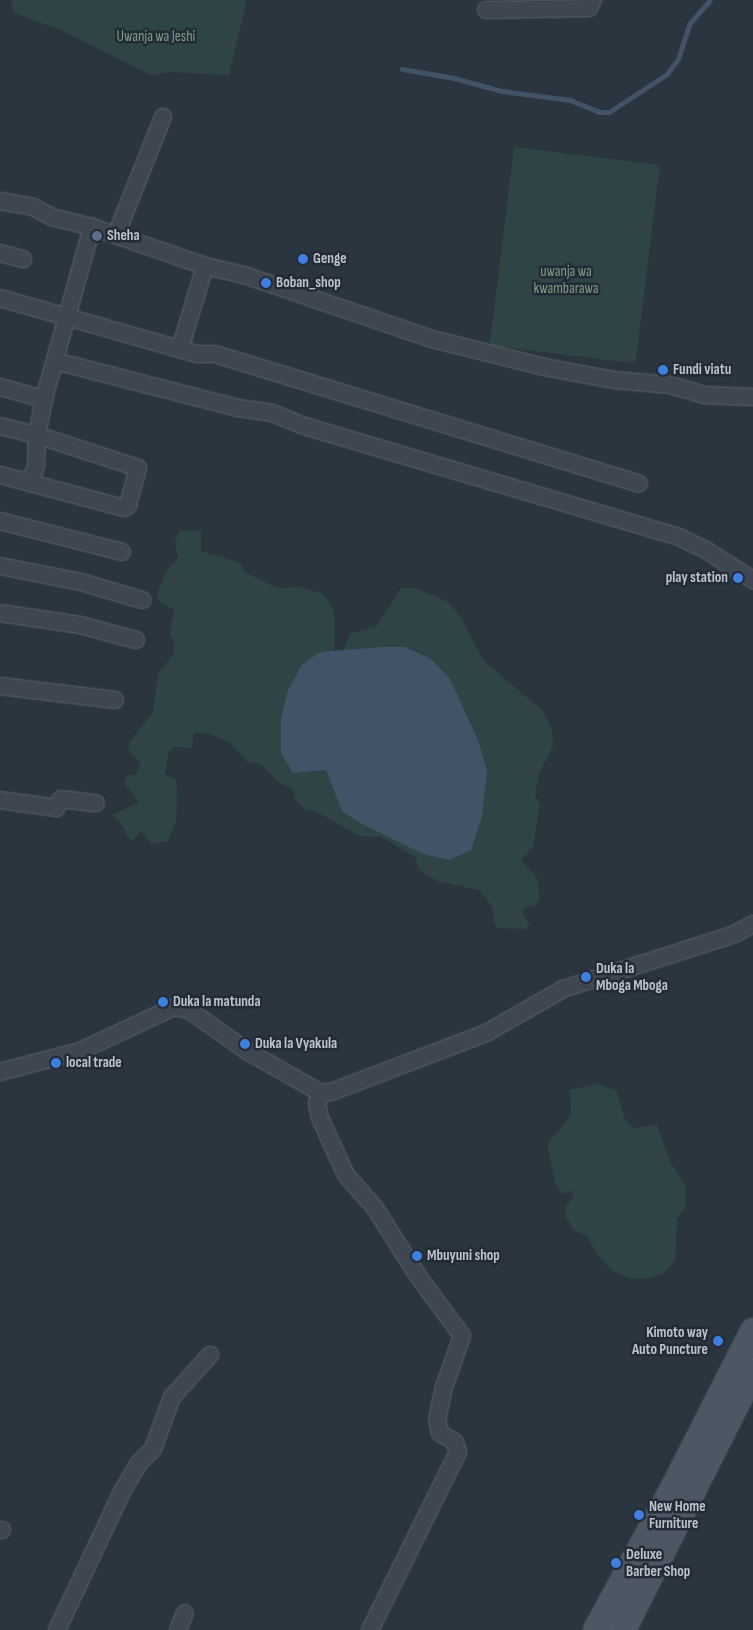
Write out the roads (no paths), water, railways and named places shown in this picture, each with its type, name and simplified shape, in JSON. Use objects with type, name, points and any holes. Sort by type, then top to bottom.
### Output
[{"type":"main road","points":[[596,1630],[672,1492],[753,1330]]},
{"type":"main road","points":[[623,1630],[753,1372]]},
{"type":"street","points":[[486,10],[589,8],[594,0]]},
{"type":"street","points":[[116,236],[163,117]]},
{"type":"street","points":[[0,201],[33,207],[52,217],[92,227],[205,266],[244,275],[432,339],[544,367],[614,380],[670,385],[704,394],[753,396]]},
{"type":"street","points":[[30,483],[36,466],[37,435],[44,399],[92,227]]},
{"type":"street","points":[[0,253],[23,259]]},
{"type":"street","points":[[180,349],[205,266]]},
{"type":"street","points":[[0,298],[180,349],[224,356],[639,484]]},
{"type":"street","points":[[55,361],[238,408],[272,413],[301,425],[679,537],[706,550],[753,580]]},
{"type":"street","points":[[0,387],[44,399]]},
{"type":"street","points":[[0,426],[134,464],[138,468],[128,506],[124,508],[0,475]]},
{"type":"street","points":[[0,521],[122,552]]},
{"type":"street","points":[[0,566],[80,582],[142,600]]},
{"type":"street","points":[[0,613],[80,625],[136,640]]},
{"type":"street","points":[[0,686],[115,700]]},
{"type":"street","points":[[0,800],[56,808],[61,800],[96,804]]},
{"type":"street","points":[[370,1630],[458,1452],[455,1442],[440,1433],[437,1419],[444,1387],[462,1336],[418,1276],[375,1208],[346,1175],[320,1118],[317,1103],[322,1093],[486,1033],[563,988],[735,934],[753,924]]},
{"type":"street","points":[[0,1072],[80,1052],[174,1007],[189,1010],[247,1051],[322,1093]]},
{"type":"street","points":[[57,1630],[122,1492],[138,1464],[153,1449],[172,1397],[210,1355]]},
{"type":"street","points":[[178,1630],[186,1613]]},
{"type":"water","points":[[405,647],[431,659],[450,679],[478,740],[487,771],[482,816],[471,850],[449,860],[423,854],[360,823],[342,811],[326,770],[293,773],[281,753],[281,719],[288,690],[302,665],[320,652]]},
{"type":"waterway","points":[[402,69],[454,78],[502,91],[570,100],[599,112],[609,112],[667,74],[678,59],[690,23],[710,0]]},
{"type":"place","name":"Sheha","points":[[97,236]]},
{"type":"place","name":"Genge","points":[[303,259]]},
{"type":"place","name":"Boban_shop","points":[[266,283]]},
{"type":"place","name":"Fundi viatu","points":[[663,370]]},
{"type":"place","name":"play station","points":[[738,578]]},
{"type":"place","name":"Duka la Mboga Mboga","points":[[586,977]]},
{"type":"place","name":"Duka la matunda","points":[[163,1002]]},
{"type":"place","name":"Duka la Vyakula","points":[[245,1044]]},
{"type":"place","name":"local trade","points":[[56,1063]]},
{"type":"place","name":"Mbuyuni shop","points":[[417,1256]]},
{"type":"place","name":"Kimoto way Auto Puncture","points":[[718,1341]]},
{"type":"place","name":"New Home Furniture","points":[[639,1515]]},
{"type":"place","name":"Deluxe Barber Shop","points":[[616,1563]]},
{"type":"park label","name":"Uwanja wa Jeshi","points":[[156,37]]},
{"type":"park label","name":"uwanja wa kwambarawa","points":[[566,280]]}]
